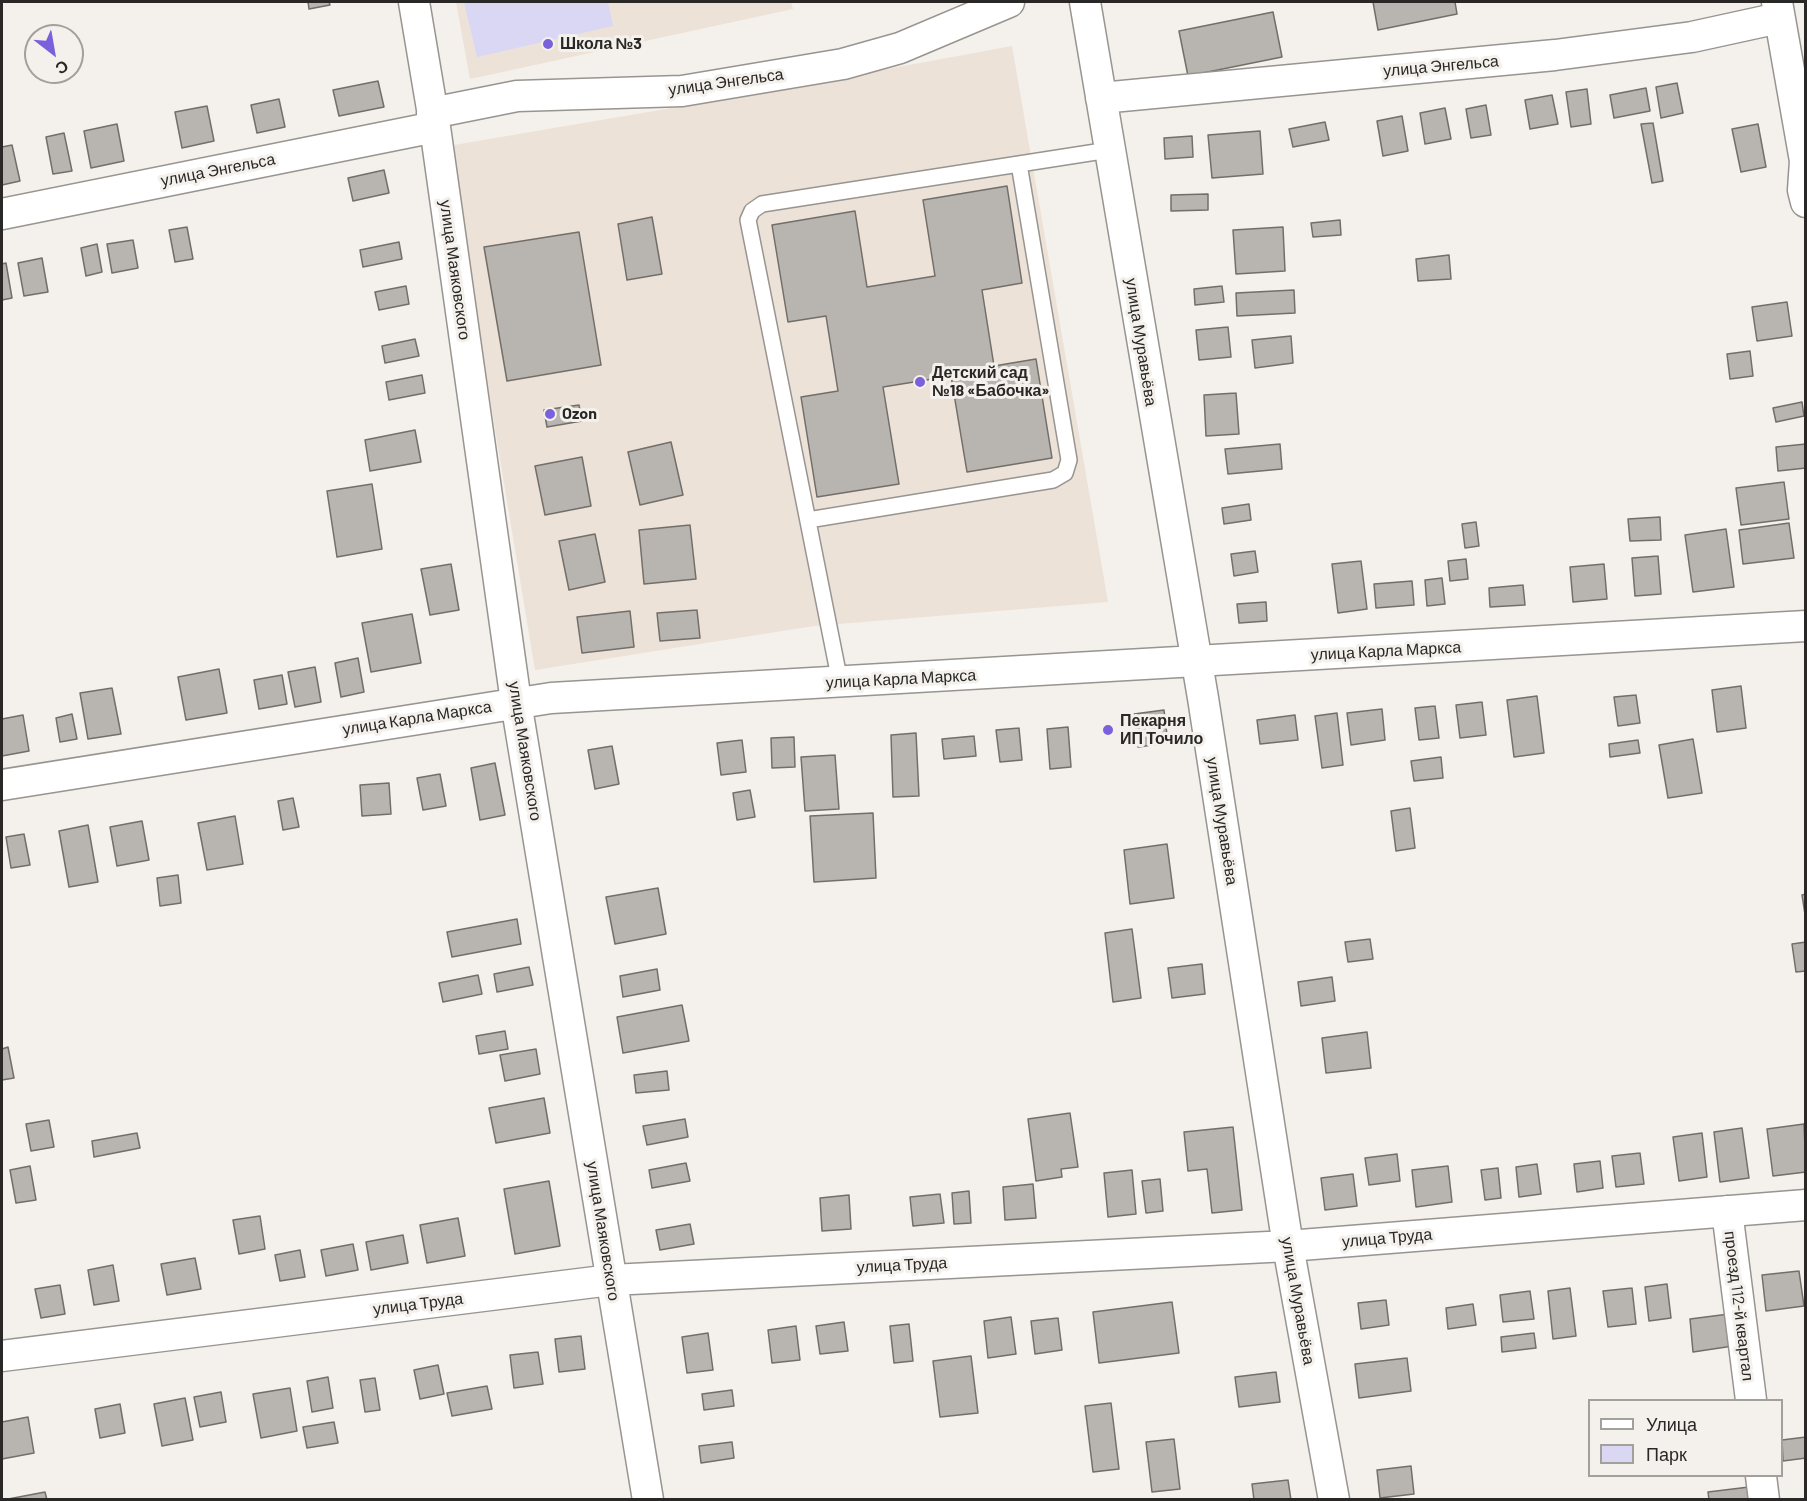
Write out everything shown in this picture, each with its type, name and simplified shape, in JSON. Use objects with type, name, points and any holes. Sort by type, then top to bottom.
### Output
[{"type":"street","name":"улица Маяковского","points":[[414,2],[516,702],[648,1500]]},
{"type":"street","name":"улица Энгельса","points":[[2,213],[433,120],[518,96],[682,91],[843,64],[900,48],[1009,2]]},
{"type":"street","name":"улица Муравьёва","points":[[1085,2],[1195,662],[1203,698],[1288,1246],[1334,1500]]},
{"type":"street","name":"улица Энгельса","points":[[1101,98],[1555,55],[1692,37],[1778,10]]},
{"type":"street","points":[[1778,10],[1805,161],[1803,190],[1806,202]]},
{"type":"street","name":"улица Карла Маркса","points":[[2,785],[516,702],[1806,627]]},
{"type":"street","name":"улица Труда","points":[[2,1356],[611,1280],[1288,1246],[1806,1205]]},
{"type":"street","name":"проезд 112-й квартал","points":[[1727,1211],[1751,1399]]},
{"type":"street","points":[[1761,1477],[1764,1500]]},
{"type":"lane","points":[[840,682],[748,220],[752,211],[762,204],[1109,150]]},
{"type":"lane","points":[[808,520],[1053,480],[1065,473],[1069,460],[1018,165]]},
{"type":"shaded area","name":"Школа №3","points":[[456,2],[791,2],[793,9],[470,79]]},
{"type":"shaded area","points":[[1012,46],[1108,602],[814,626],[535,670],[448,146],[719,100]]},
{"type":"green space","points":[[464,2],[608,2],[613,26],[477,57]]},
{"type":"building","points":[[308,2],[329,2],[330,5],[309,9]]},
{"type":"building","points":[[1373,2],[1455,2],[1457,14],[1378,30]]},
{"type":"building","points":[[1273,12],[1282,57],[1188,76],[1179,31]]},
{"type":"building","points":[[378,81],[384,107],[339,116],[333,90]]},
{"type":"building","points":[[1677,83],[1683,113],[1661,118],[1656,87]]},
{"type":"building","points":[[1646,88],[1650,111],[1614,118],[1610,95]]},
{"type":"building","points":[[1587,89],[1591,124],[1571,127],[1566,92]]},
{"type":"building","points":[[1552,95],[1558,124],[1530,129],[1525,100]]},
{"type":"building","points":[[279,99],[285,127],[257,133],[251,105]]},
{"type":"building","points":[[1486,105],[1491,135],[1471,138],[1466,109]]},
{"type":"building","points":[[207,106],[214,141],[182,148],[175,112]]},
{"type":"building","points":[[1445,108],[1451,139],[1425,144],[1420,113]]},
{"type":"building","points":[[1402,116],[1408,151],[1383,156],[1377,121]]},
{"type":"building","points":[[1325,122],[1329,140],[1293,147],[1289,129]]},
{"type":"building","points":[[1653,123],[1663,181],[1652,183],[1641,124]]},
{"type":"building","points":[[117,124],[124,161],[91,168],[84,131]]},
{"type":"building","points":[[1758,124],[1766,167],[1741,172],[1732,129]]},
{"type":"building","points":[[1260,131],[1263,174],[1212,178],[1208,135]]},
{"type":"building","points":[[64,133],[72,171],[53,174],[46,137]]},
{"type":"building","points":[[1192,136],[1193,157],[1165,159],[1164,138]]},
{"type":"building","points":[[12,145],[20,181],[2,185],[2,147]]},
{"type":"building","points":[[384,170],[389,193],[353,201],[348,178]]},
{"type":"building","points":[[1007,186],[1022,283],[982,290],[994,366],[1036,359],[1052,458],[967,472],[951,376],[883,387],[899,484],[817,497],[801,397],[838,391],[826,316],[788,322],[772,225],[855,211],[867,287],[935,276],[923,200]]},
{"type":"building","points":[[1208,194],[1208,210],[1171,211],[1171,195]]},
{"type":"building","points":[[652,217],[662,274],[627,280],[618,224]]},
{"type":"building","points":[[1340,220],[1341,235],[1313,237],[1311,223]]},
{"type":"building","points":[[187,227],[193,259],[175,262],[169,230]]},
{"type":"building","points":[[1283,227],[1285,271],[1236,274],[1233,230]]},
{"type":"building","points":[[579,232],[601,365],[507,381],[484,247]]},
{"type":"building","points":[[133,240],[138,268],[112,273],[107,244]]},
{"type":"building","points":[[399,242],[402,259],[363,267],[360,250]]},
{"type":"building","points":[[97,244],[102,272],[86,276],[81,248]]},
{"type":"building","points":[[1449,255],[1451,279],[1418,281],[1416,259]]},
{"type":"building","points":[[42,258],[48,292],[24,296],[18,263]]},
{"type":"building","points":[[6,263],[12,298],[2,300],[2,264]]},
{"type":"building","points":[[406,286],[409,304],[379,310],[375,292]]},
{"type":"building","points":[[1222,286],[1224,302],[1195,305],[1194,289]]},
{"type":"building","points":[[1294,290],[1295,313],[1237,316],[1236,293]]},
{"type":"building","points":[[1787,302],[1792,336],[1757,341],[1752,307]]},
{"type":"building","points":[[1228,327],[1231,357],[1199,360],[1196,330]]},
{"type":"building","points":[[1291,336],[1293,363],[1255,368],[1252,340]]},
{"type":"building","points":[[415,339],[419,356],[385,363],[382,346]]},
{"type":"building","points":[[1750,351],[1753,376],[1730,379],[1727,354]]},
{"type":"building","points":[[422,375],[425,393],[389,400],[386,382]]},
{"type":"building","points":[[1236,393],[1239,434],[1206,436],[1204,395]]},
{"type":"building","points":[[1802,402],[1804,416],[1776,422],[1773,408]]},
{"type":"building","points":[[579,405],[582,421],[547,427],[544,410]]},
{"type":"building","points":[[415,430],[421,462],[370,471],[365,440]]},
{"type":"building","points":[[671,442],[683,495],[640,505],[628,452]]},
{"type":"building","points":[[1280,444],[1282,469],[1228,474],[1225,449]]},
{"type":"building","points":[[1806,444],[1806,468],[1778,471],[1776,447]]},
{"type":"building","points":[[582,457],[591,506],[545,515],[535,466]]},
{"type":"building","points":[[1784,482],[1789,519],[1741,525],[1736,488]]},
{"type":"building","points":[[372,484],[382,549],[337,557],[327,491]]},
{"type":"building","points":[[1249,504],[1251,520],[1224,524],[1222,508]]},
{"type":"building","points":[[1660,517],[1661,540],[1630,541],[1628,519]]},
{"type":"building","points":[[1476,522],[1479,546],[1465,548],[1462,524]]},
{"type":"building","points":[[1789,523],[1794,558],[1743,564],[1739,530]]},
{"type":"building","points":[[690,525],[696,579],[644,584],[639,530]]},
{"type":"building","points":[[1726,529],[1734,587],[1693,592],[1685,535]]},
{"type":"building","points":[[595,534],[605,582],[569,590],[559,541]]},
{"type":"building","points":[[1255,551],[1258,572],[1234,576],[1231,554]]},
{"type":"building","points":[[1658,556],[1661,594],[1635,596],[1632,558]]},
{"type":"building","points":[[1466,559],[1468,579],[1450,581],[1448,561]]},
{"type":"building","points":[[1361,561],[1367,609],[1338,613],[1332,564]]},
{"type":"building","points":[[451,564],[459,610],[430,615],[421,569]]},
{"type":"building","points":[[1604,564],[1607,599],[1573,602],[1570,567]]},
{"type":"building","points":[[1442,578],[1445,604],[1427,606],[1425,580]]},
{"type":"building","points":[[1412,581],[1414,605],[1376,608],[1374,584]]},
{"type":"building","points":[[1523,585],[1525,605],[1490,607],[1489,588]]},
{"type":"building","points":[[1266,602],[1267,621],[1239,623],[1237,604]]},
{"type":"building","points":[[697,610],[700,638],[660,641],[657,613]]},
{"type":"building","points":[[630,611],[634,647],[582,653],[577,617]]},
{"type":"building","points":[[412,614],[421,663],[371,672],[362,623]]},
{"type":"building","points":[[358,658],[364,692],[341,697],[335,663]]},
{"type":"building","points":[[315,667],[321,702],[295,707],[288,672]]},
{"type":"building","points":[[219,669],[227,713],[186,720],[178,677]]},
{"type":"building","points":[[282,675],[287,704],[259,709],[254,680]]},
{"type":"building","points":[[1741,686],[1746,728],[1717,732],[1712,690]]},
{"type":"building","points":[[112,688],[121,734],[88,739],[80,693]]},
{"type":"building","points":[[1636,695],[1640,723],[1618,726],[1614,697]]},
{"type":"building","points":[[1537,696],[1544,753],[1514,757],[1507,700]]},
{"type":"building","points":[[1482,702],[1486,735],[1460,738],[1456,705]]},
{"type":"building","points":[[1435,706],[1439,738],[1419,740],[1415,708]]},
{"type":"building","points":[[1382,709],[1385,740],[1351,745],[1347,713]]},
{"type":"building","points":[[1164,710],[1168,743],[1138,747],[1134,714]]},
{"type":"building","points":[[1337,713],[1343,765],[1322,768],[1315,716]]},
{"type":"building","points":[[72,714],[77,739],[60,742],[56,718]]},
{"type":"building","points":[[23,715],[29,751],[2,756],[2,719]]},
{"type":"building","points":[[1295,715],[1298,740],[1260,744],[1257,720]]},
{"type":"building","points":[[1068,727],[1071,767],[1050,769],[1047,729]]},
{"type":"building","points":[[1019,728],[1022,760],[1000,762],[996,730]]},
{"type":"building","points":[[916,733],[919,796],[893,797],[891,735]]},
{"type":"building","points":[[974,736],[976,756],[944,759],[942,739]]},
{"type":"building","points":[[794,737],[795,767],[772,768],[771,738]]},
{"type":"building","points":[[1693,739],[1702,793],[1668,798],[1659,745]]},
{"type":"building","points":[[742,740],[746,772],[721,775],[717,743]]},
{"type":"building","points":[[1638,740],[1640,753],[1610,757],[1609,744]]},
{"type":"building","points":[[612,746],[619,784],[595,789],[588,750]]},
{"type":"building","points":[[835,755],[839,809],[805,811],[801,757]]},
{"type":"building","points":[[1441,757],[1443,778],[1414,781],[1411,761]]},
{"type":"building","points":[[495,763],[505,815],[480,820],[471,768]]},
{"type":"building","points":[[440,774],[446,806],[423,810],[417,778]]},
{"type":"building","points":[[389,783],[391,814],[362,816],[360,785]]},
{"type":"building","points":[[750,790],[755,817],[737,820],[733,793]]},
{"type":"building","points":[[293,798],[299,827],[283,830],[278,801]]},
{"type":"building","points":[[1410,808],[1415,848],[1396,851],[1391,811]]},
{"type":"building","points":[[873,813],[876,878],[814,882],[810,816]]},
{"type":"building","points":[[235,816],[243,864],[207,870],[198,823]]},
{"type":"building","points":[[142,821],[149,860],[117,866],[110,827]]},
{"type":"building","points":[[88,825],[98,882],[69,887],[59,831]]},
{"type":"building","points":[[24,834],[30,865],[11,868],[6,837]]},
{"type":"building","points":[[1167,844],[1174,898],[1130,904],[1124,850]]},
{"type":"building","points":[[178,875],[181,903],[160,906],[157,878]]},
{"type":"building","points":[[658,888],[666,934],[615,944],[606,897]]},
{"type":"building","points":[[1806,894],[1806,921],[1802,895]]},
{"type":"building","points":[[517,919],[521,944],[452,957],[447,932]]},
{"type":"building","points":[[1132,929],[1141,998],[1113,1002],[1105,933]]},
{"type":"building","points":[[1370,939],[1373,959],[1348,962],[1345,942]]},
{"type":"building","points":[[1806,942],[1806,971],[1796,972],[1792,944]]},
{"type":"building","points":[[1202,964],[1205,994],[1172,998],[1168,968]]},
{"type":"building","points":[[529,967],[533,985],[497,992],[494,974]]},
{"type":"building","points":[[657,969],[660,990],[623,997],[620,976]]},
{"type":"building","points":[[478,975],[482,994],[443,1002],[439,983]]},
{"type":"building","points":[[1332,977],[1335,1001],[1301,1006],[1298,982]]},
{"type":"building","points":[[682,1005],[689,1041],[623,1053],[617,1017]]},
{"type":"building","points":[[505,1031],[508,1049],[479,1054],[476,1036]]},
{"type":"building","points":[[1367,1032],[1371,1068],[1326,1073],[1322,1038]]},
{"type":"building","points":[[8,1047],[14,1078],[2,1080],[2,1049]]},
{"type":"building","points":[[536,1049],[540,1074],[505,1081],[500,1055]]},
{"type":"building","points":[[667,1071],[669,1090],[636,1093],[634,1075]]},
{"type":"building","points":[[544,1098],[550,1133],[496,1143],[489,1108]]},
{"type":"building","points":[[1070,1113],[1078,1167],[1061,1169],[1062,1177],[1036,1181],[1028,1119]]},
{"type":"building","points":[[685,1119],[688,1137],[647,1145],[643,1126]]},
{"type":"building","points":[[49,1120],[54,1147],[31,1151],[26,1124]]},
{"type":"building","points":[[1804,1124],[1806,1172],[1773,1176],[1767,1129]]},
{"type":"building","points":[[1233,1127],[1242,1210],[1212,1213],[1207,1169],[1188,1171],[1184,1132]]},
{"type":"building","points":[[1742,1128],[1749,1178],[1720,1182],[1714,1132]]},
{"type":"building","points":[[137,1133],[140,1148],[94,1157],[92,1141]]},
{"type":"building","points":[[1702,1133],[1707,1177],[1679,1181],[1673,1137]]},
{"type":"building","points":[[1640,1153],[1644,1184],[1616,1187],[1612,1156]]},
{"type":"building","points":[[1397,1154],[1400,1181],[1369,1185],[1365,1158]]},
{"type":"building","points":[[1600,1161],[1603,1188],[1577,1192],[1574,1164]]},
{"type":"building","points":[[686,1163],[690,1181],[652,1188],[649,1170]]},
{"type":"building","points":[[1537,1164],[1541,1194],[1519,1197],[1516,1167]]},
{"type":"building","points":[[30,1166],[36,1200],[16,1203],[10,1170]]},
{"type":"building","points":[[1448,1166],[1452,1202],[1416,1207],[1412,1170]]},
{"type":"building","points":[[1498,1168],[1501,1198],[1485,1200],[1481,1170]]},
{"type":"building","points":[[1132,1170],[1136,1214],[1108,1217],[1104,1173]]},
{"type":"building","points":[[1353,1174],[1357,1206],[1325,1210],[1321,1178]]},
{"type":"building","points":[[1160,1179],[1163,1211],[1146,1213],[1142,1181]]},
{"type":"building","points":[[549,1181],[560,1246],[515,1254],[504,1189]]},
{"type":"building","points":[[1033,1184],[1036,1218],[1005,1220],[1003,1187]]},
{"type":"building","points":[[969,1191],[971,1223],[954,1224],[952,1193]]},
{"type":"building","points":[[940,1194],[944,1223],[913,1226],[910,1197]]},
{"type":"building","points":[[849,1195],[851,1229],[822,1231],[820,1198]]},
{"type":"building","points":[[260,1216],[265,1249],[239,1254],[233,1220]]},
{"type":"building","points":[[458,1218],[465,1256],[427,1263],[420,1225]]},
{"type":"building","points":[[690,1224],[694,1244],[660,1250],[656,1230]]},
{"type":"building","points":[[403,1235],[408,1263],[371,1270],[366,1242]]},
{"type":"building","points":[[353,1244],[358,1270],[326,1276],[321,1250]]},
{"type":"building","points":[[300,1250],[305,1277],[280,1281],[275,1255]]},
{"type":"building","points":[[195,1258],[201,1289],[167,1295],[161,1264]]},
{"type":"building","points":[[113,1265],[119,1301],[94,1305],[88,1270]]},
{"type":"building","points":[[1799,1271],[1804,1306],[1766,1311],[1762,1275]]},
{"type":"building","points":[[1667,1284],[1671,1318],[1649,1321],[1645,1287]]},
{"type":"building","points":[[60,1285],[65,1314],[41,1318],[35,1289]]},
{"type":"building","points":[[1570,1288],[1576,1336],[1553,1339],[1548,1291]]},
{"type":"building","points":[[1632,1288],[1636,1324],[1608,1327],[1603,1291]]},
{"type":"building","points":[[1530,1291],[1534,1319],[1503,1322],[1500,1295]]},
{"type":"building","points":[[1386,1300],[1389,1325],[1361,1329],[1358,1303]]},
{"type":"building","points":[[1172,1302],[1179,1353],[1099,1363],[1093,1312]]},
{"type":"building","points":[[1473,1304],[1476,1325],[1448,1329],[1446,1308]]},
{"type":"building","points":[[1729,1314],[1733,1346],[1693,1352],[1690,1319]]},
{"type":"building","points":[[1011,1317],[1016,1354],[988,1358],[984,1321]]},
{"type":"building","points":[[1058,1318],[1062,1350],[1035,1354],[1031,1321]]},
{"type":"building","points":[[844,1322],[848,1351],[820,1354],[816,1326]]},
{"type":"building","points":[[909,1324],[913,1361],[894,1363],[890,1326]]},
{"type":"building","points":[[796,1326],[800,1360],[772,1363],[768,1330]]},
{"type":"building","points":[[708,1333],[713,1370],[687,1373],[682,1337]]},
{"type":"building","points":[[1534,1333],[1536,1348],[1502,1352],[1501,1337]]},
{"type":"building","points":[[581,1336],[585,1369],[559,1372],[555,1339]]},
{"type":"building","points":[[538,1352],[543,1384],[514,1388],[510,1355]]},
{"type":"building","points":[[971,1356],[978,1413],[940,1417],[933,1361]]},
{"type":"building","points":[[1407,1358],[1411,1391],[1359,1398],[1355,1364]]},
{"type":"building","points":[[438,1365],[444,1394],[420,1399],[414,1370]]},
{"type":"building","points":[[1276,1372],[1280,1402],[1239,1407],[1235,1377]]},
{"type":"building","points":[[328,1377],[333,1408],[312,1412],[307,1381]]},
{"type":"building","points":[[375,1378],[380,1410],[365,1412],[360,1380]]},
{"type":"building","points":[[487,1386],[492,1409],[452,1416],[447,1393]]},
{"type":"building","points":[[290,1388],[297,1431],[261,1438],[253,1394]]},
{"type":"building","points":[[732,1390],[734,1406],[704,1410],[702,1394]]},
{"type":"building","points":[[221,1392],[226,1422],[200,1427],[194,1397]]},
{"type":"building","points":[[185,1398],[193,1440],[162,1446],[154,1404]]},
{"type":"building","points":[[1111,1403],[1119,1469],[1093,1472],[1085,1406]]},
{"type":"building","points":[[120,1404],[125,1433],[100,1438],[95,1409]]},
{"type":"building","points":[[28,1417],[34,1453],[2,1459],[2,1422]]},
{"type":"building","points":[[334,1422],[338,1443],[307,1448],[303,1427]]},
{"type":"building","points":[[1806,1437],[1806,1458],[1783,1461],[1783,1440]]},
{"type":"building","points":[[1174,1439],[1180,1489],[1152,1492],[1146,1442]]},
{"type":"building","points":[[732,1442],[734,1458],[701,1463],[699,1446]]},
{"type":"building","points":[[1411,1466],[1414,1494],[1380,1498],[1377,1470]]},
{"type":"building","points":[[1288,1480],[1291,1500],[1254,1500],[1252,1484]]},
{"type":"building","points":[[1749,1487],[1750,1500],[1709,1500],[1708,1492]]},
{"type":"building","points":[[45,1492],[47,1500],[3,1500]]},
{"type":"place","name":"Школа №3","points":[[548,44]]},
{"type":"place","name":"Детский сад №18 «Бабочка»","points":[[920,382]]},
{"type":"place","name":"Ozon","points":[[550,414]]},
{"type":"place","name":"Пекарня ИП Точило","points":[[1108,730]]}]
